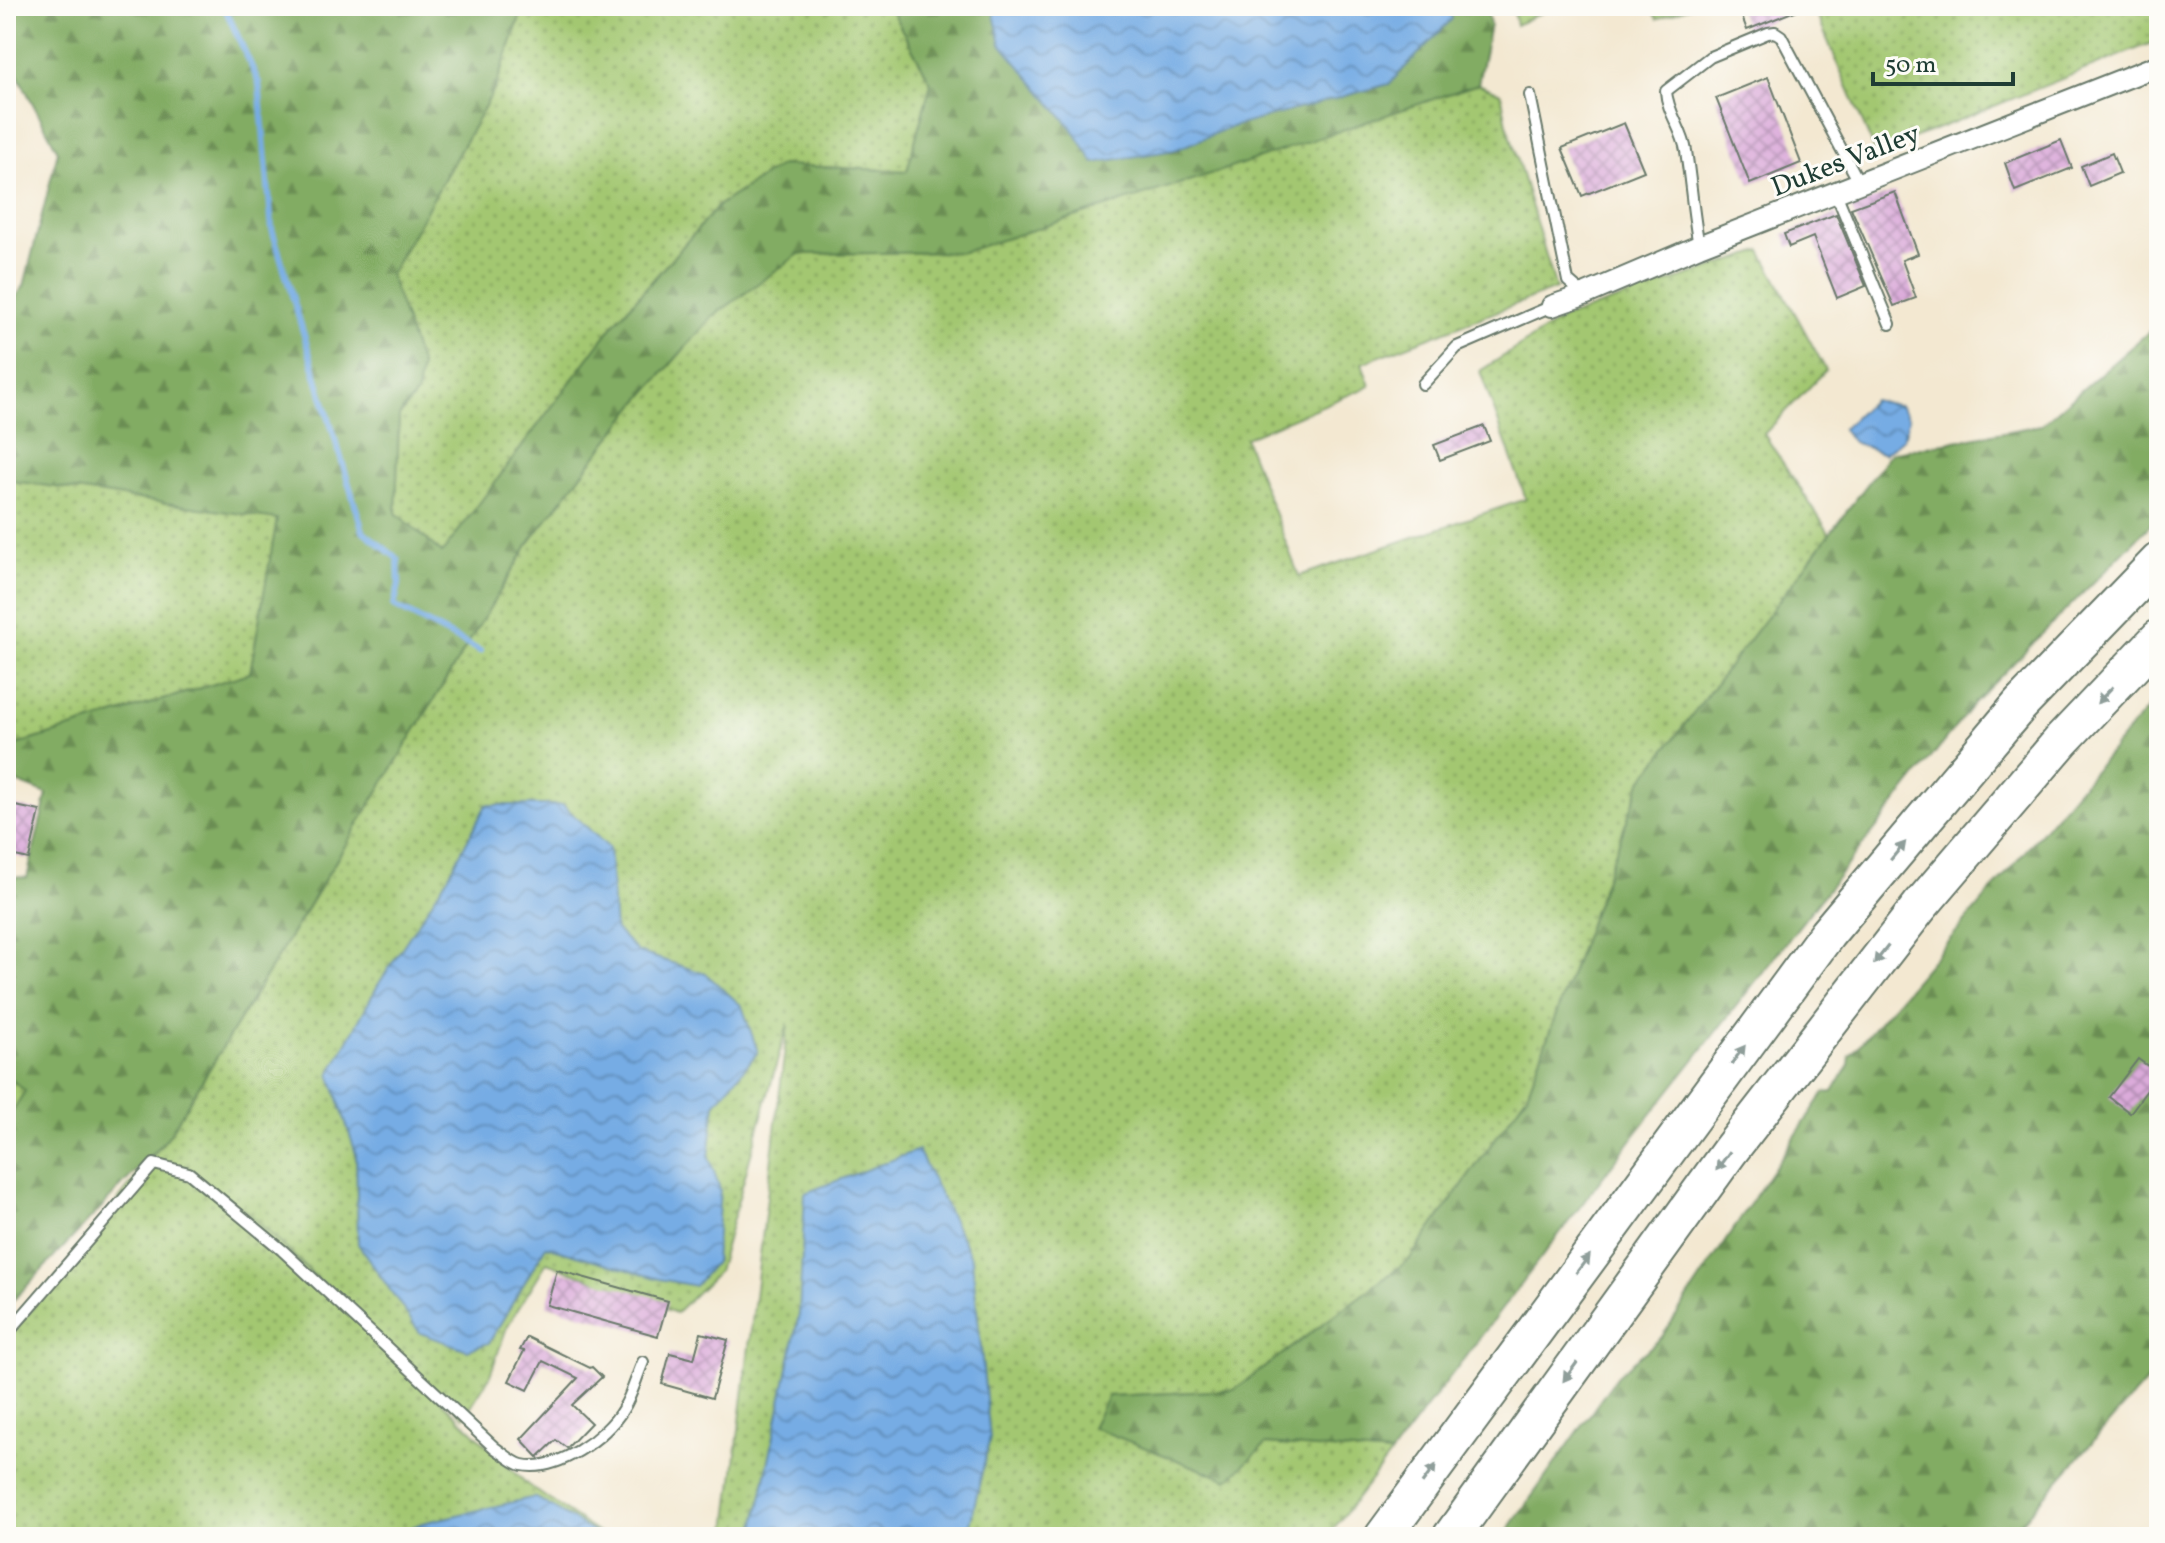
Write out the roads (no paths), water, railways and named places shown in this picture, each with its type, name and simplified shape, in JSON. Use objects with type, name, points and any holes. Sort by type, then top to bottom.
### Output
[{"type":"highway","points":[[1383,1537],[1827,934],[2020,705],[2159,561]]},
{"type":"highway","points":[[1451,1537],[1729,1152],[1920,906],[2062,740],[2159,638]]},
{"type":"street","name":"Dukes Valley","points":[[1552,306],[2159,65]]},
{"type":"lane","points":[[1699,246],[1690,201],[1686,148],[1666,91],[1710,57],[1768,33],[1775,32],[1781,36],[1860,184]]},
{"type":"lane","points":[[1530,95],[1568,281],[1584,295]]},
{"type":"lane","points":[[1836,193],[1890,324]]},
{"type":"lane","points":[[1423,384],[1457,347],[1552,306]]},
{"type":"lane","points":[[6,1335],[154,1164],[189,1173],[282,1250],[495,1448],[519,1465],[549,1462],[593,1443],[625,1407],[643,1362]]},
{"type":"water","points":[[992,6],[1448,6],[1452,19],[1389,84],[1228,128],[1175,150],[1094,163],[1072,128],[1001,44]]},
{"type":"water","points":[[1873,400],[1900,406],[1909,419],[1904,438],[1884,454],[1853,442],[1842,429]]},
{"type":"water","points":[[486,805],[563,805],[609,848],[615,929],[638,952],[706,974],[742,1006],[758,1052],[715,1104],[709,1157],[720,1189],[715,1262],[695,1286],[659,1279],[546,1246],[489,1343],[467,1350],[420,1333],[358,1244],[356,1154],[330,1074],[378,985],[449,875]]},
{"type":"water","points":[[918,1150],[972,1259],[990,1438],[967,1537],[753,1537],[799,1314],[805,1193]]},
{"type":"water","points":[[535,1497],[601,1537],[390,1537],[422,1523]]},
{"type":"waterway","points":[[224,6],[259,83],[272,229],[363,531],[398,559],[399,584],[394,606],[480,651]]}]
